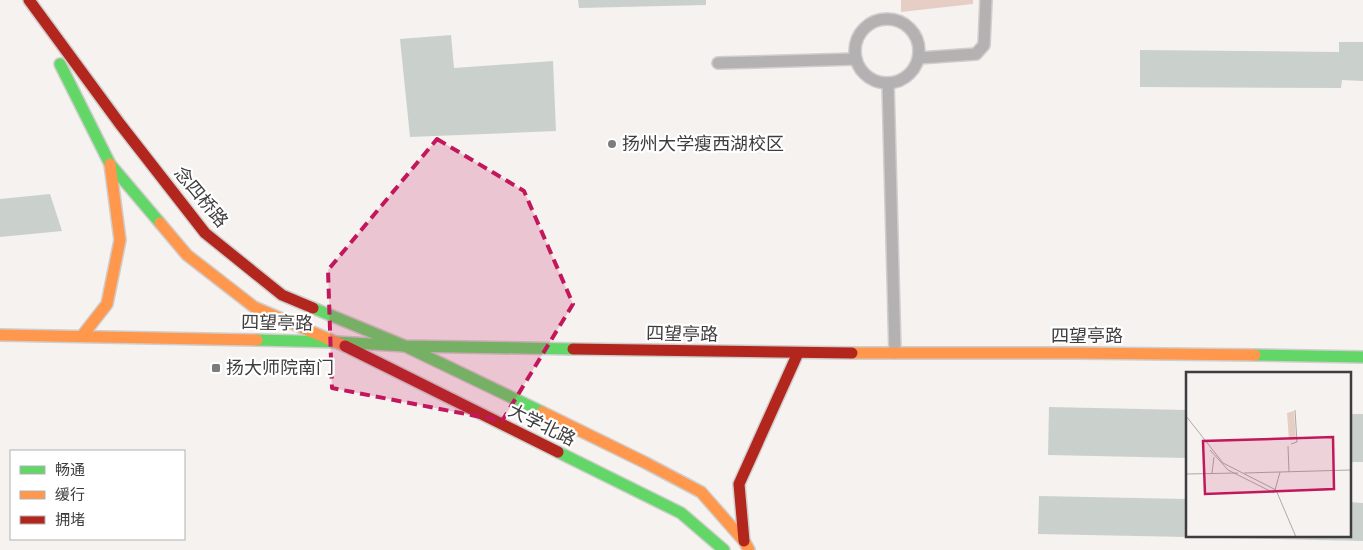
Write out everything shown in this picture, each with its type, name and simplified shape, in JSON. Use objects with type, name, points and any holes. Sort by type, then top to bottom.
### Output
[{"type":"street","name":"念四桥路","points":[[29,0],[110,164],[186,255],[254,307],[336,342]]},
{"type":"street","name":"念四桥路","points":[[29,0],[205,233],[282,295],[405,346]]},
{"type":"street","points":[[82,336],[106,304],[120,240],[110,164]]},
{"type":"street","name":"四望亭路","points":[[0,335],[336,342],[405,346],[798,353],[1078,353],[1363,357]]},
{"type":"street","name":"大学北路","points":[[336,342],[681,513],[724,550]]},
{"type":"street","name":"大学北路","points":[[405,346],[646,462],[701,492],[746,545]]},
{"type":"street","points":[[746,545],[739,484],[798,353]]},
{"type":"lane","points":[[919,58],[976,54],[984,44],[986,0]]},
{"type":"lane","points":[[887,18],[901,21],[913,30],[919,43],[919,58],[913,71],[902,80],[888,84],[874,80],[862,71],[856,58],[855,44],[862,31],[873,22],[887,18]]},
{"type":"lane","points":[[718,62],[856,58]]},
{"type":"lane","points":[[888,84],[895,353]]},
{"type":"highlighted area","points":[[437,139],[524,191],[573,304],[502,421],[332,388],[328,270]]},
{"type":"shaded area","points":[[901,0],[973,0],[973,4],[901,12]]},
{"type":"building","points":[[578,0],[706,0],[706,5],[579,8]]},
{"type":"building","points":[[451,35],[454,68],[553,61],[556,131],[410,137],[400,39]]},
{"type":"building","points":[[1339,42],[1363,42],[1363,81],[1342,80],[1341,88],[1140,87],[1140,50],[1339,52]]},
{"type":"building","points":[[50,194],[62,231],[0,237],[0,199]]},
{"type":"building","points":[[1049,407],[1186,410],[1186,458],[1048,455]]},
{"type":"building","points":[[1350,414],[1363,414],[1363,462],[1350,462]]},
{"type":"building","points":[[1039,496],[1186,499],[1186,537],[1038,534]]},
{"type":"building","points":[[1350,502],[1363,503],[1363,541],[1222,538],[1350,538]]},
{"type":"traffic: fast","points":[[60,64],[110,164],[160,223]]},
{"type":"traffic: fast","points":[[313,308],[405,346],[542,412]]},
{"type":"traffic: fast","points":[[257,340],[405,346],[573,349]]},
{"type":"traffic: fast","points":[[1255,355],[1363,357]]},
{"type":"traffic: fast","points":[[558,452],[681,513],[724,550]]},
{"type":"traffic: slow","points":[[82,336],[107,304],[120,240],[110,164]]},
{"type":"traffic: slow","points":[[160,223],[187,255],[254,307],[345,346]]},
{"type":"traffic: slow","points":[[0,335],[257,340]]},
{"type":"traffic: slow","points":[[852,353],[1255,355]]},
{"type":"traffic: slow","points":[[542,412],[701,492],[744,541],[749,550]]},
{"type":"traffic: jam","points":[[29,0],[120,124],[205,233],[282,295],[313,308]]},
{"type":"traffic: jam","points":[[345,346],[558,452]]},
{"type":"traffic: jam","points":[[573,349],[852,353]]},
{"type":"traffic: jam","points":[[744,541],[739,484],[798,353]]},
{"type":"place","name":"扬州大学瘦西湖校区","points":[[612,144]]},
{"type":"place","name":"扬大师院南门","points":[[216,368]]}]
